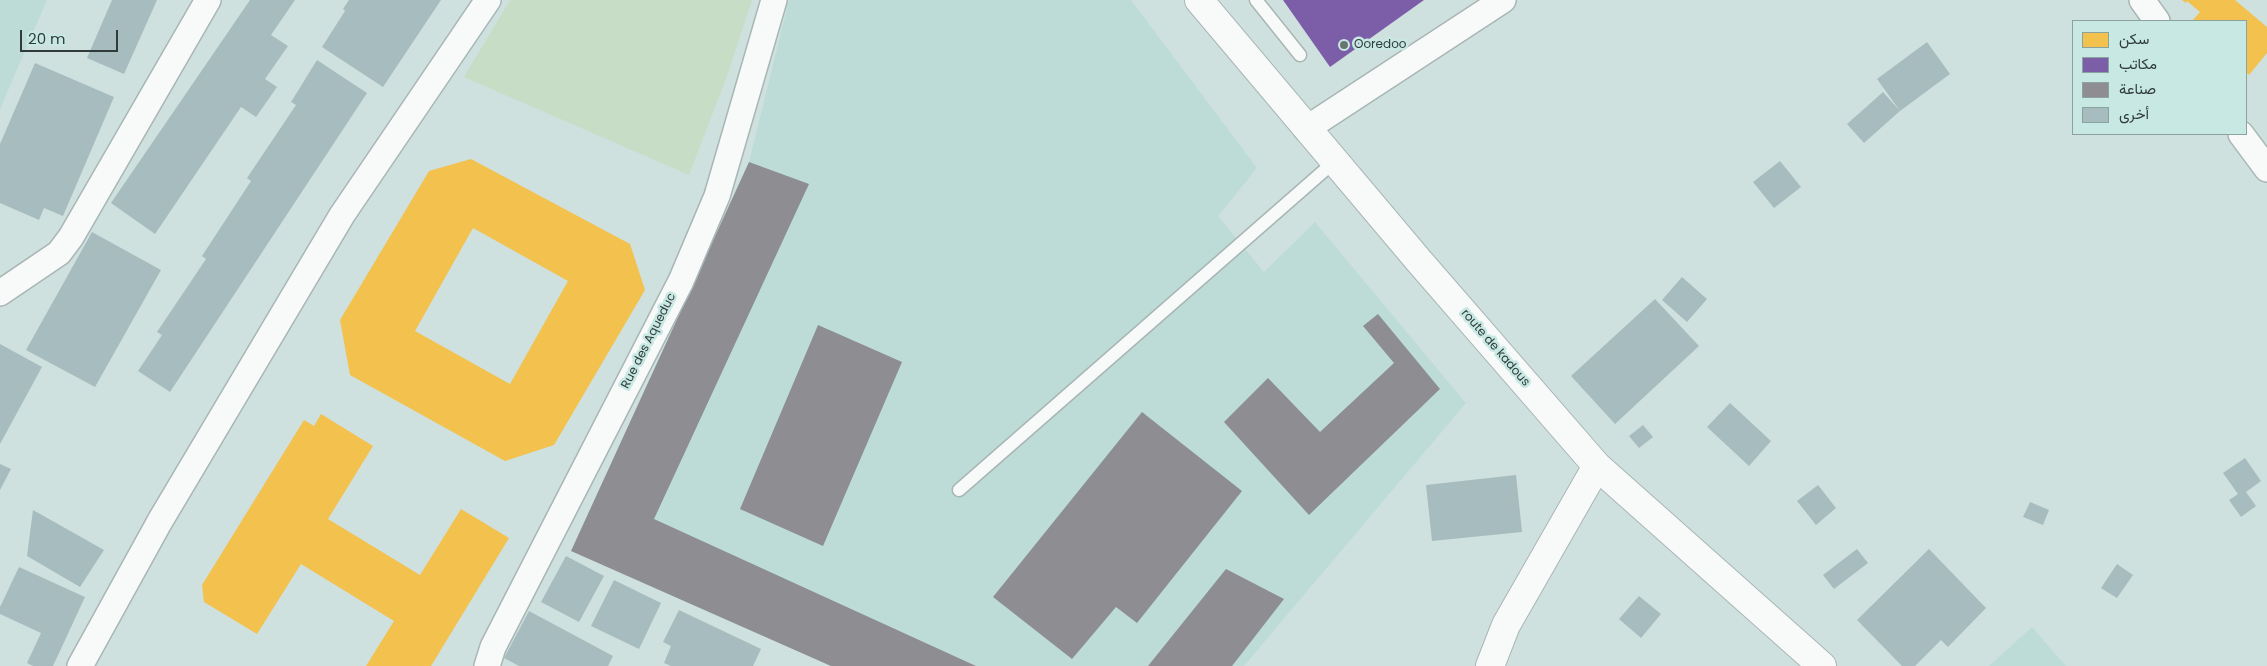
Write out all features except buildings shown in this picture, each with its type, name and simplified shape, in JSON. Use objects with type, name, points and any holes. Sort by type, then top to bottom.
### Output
[{"type":"main road","name":"route de kadous","points":[[1199,0],[1334,162],[1597,466],[1822,666]]},
{"type":"main road","points":[[1490,666],[1506,625],[1597,466]]},
{"type":"street","points":[[0,293],[59,253],[71,237],[208,0]]},
{"type":"street","points":[[80,666],[160,521],[342,215],[488,0]]},
{"type":"street","name":"Rue des Aqueduc","points":[[487,666],[493,647],[684,272],[717,196],[774,0]]},
{"type":"street","points":[[1306,129],[1503,0]]},
{"type":"street","points":[[2142,0],[2156,20]]},
{"type":"street","points":[[2242,135],[2266,163]]},
{"type":"lane","points":[[1256,0],[1300,55]]},
{"type":"lane","points":[[959,490],[1334,162]]},
{"type":"shaded area","points":[[0,0],[47,0],[0,109]]},
{"type":"shaded area","points":[[510,0],[752,0],[727,76],[689,175],[464,77]]},
{"type":"shaded area","points":[[789,0],[1131,0],[1257,168],[1218,216],[1264,272],[1315,222],[1466,403],[1244,666],[831,666],[571,551],[749,162]]},
{"type":"shaded area","points":[[2032,627],[2066,666],[1989,666]]},
{"type":"place","name":"Ooredoo","points":[[1344,45]]}]
